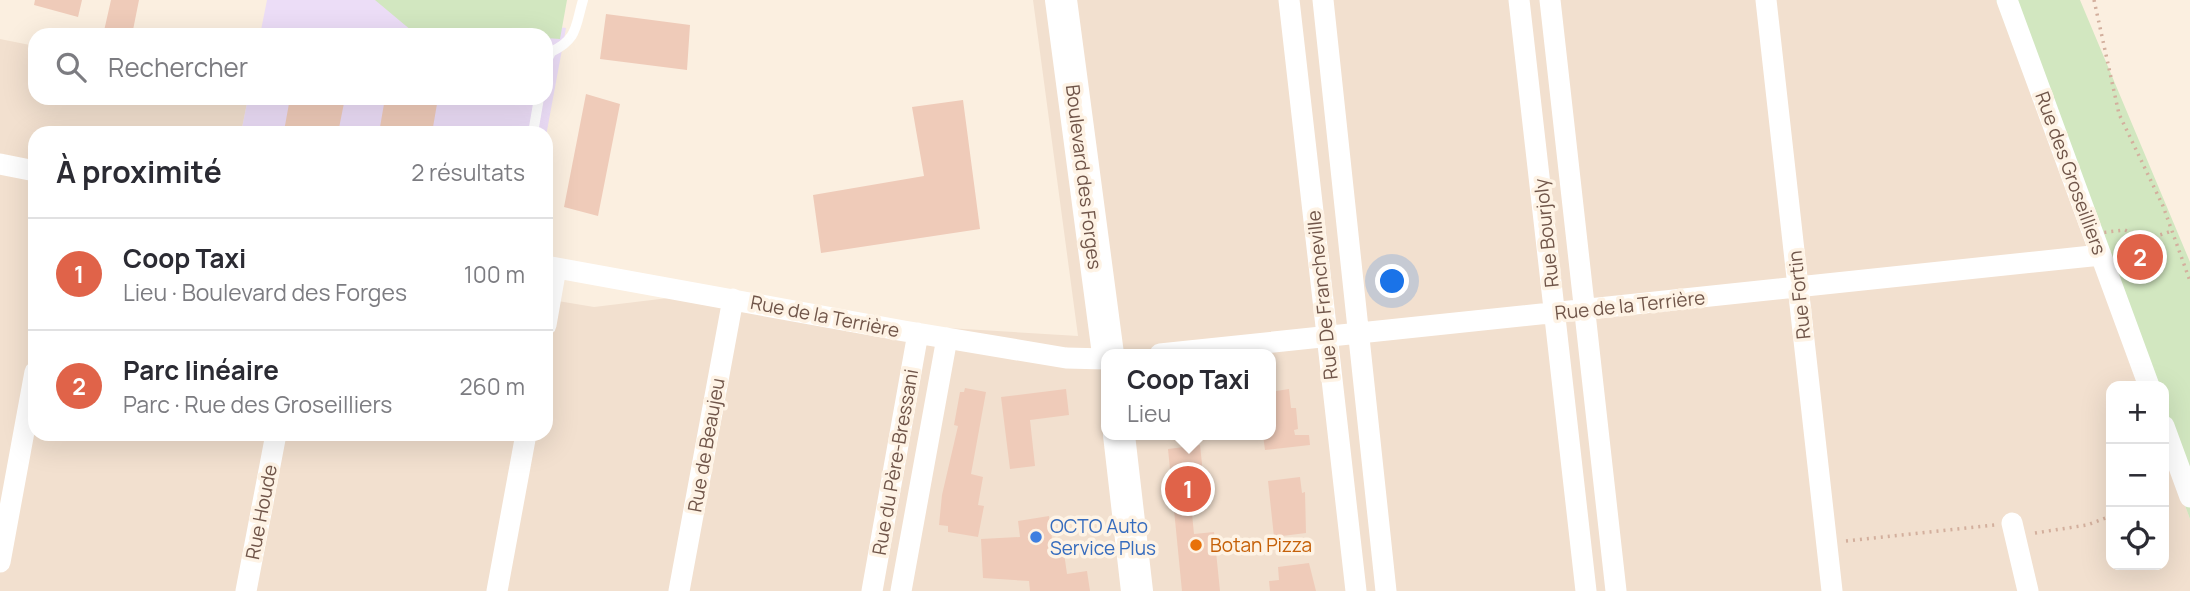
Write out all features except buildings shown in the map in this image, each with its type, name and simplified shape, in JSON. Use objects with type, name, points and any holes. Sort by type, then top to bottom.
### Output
[{"type":"main road","name":"Boulevard des Forges","points":[[1061,0],[1107,349]]},
{"type":"main road","points":[[1120,440],[1137,591]]},
{"type":"street","name":"Rue De Francheville","points":[[1289,0],[1356,591]]},
{"type":"street","name":"Rue De Francheville","points":[[1323,0],[1386,591]]},
{"type":"street","name":"Rue Bourjoly","points":[[1520,0],[1586,591]]},
{"type":"street","name":"Rue Bourjoly","points":[[1550,0],[1616,591]]},
{"type":"street","name":"Rue Fortin","points":[[1766,0],[1832,591]]},
{"type":"street","name":"Rue des Groseilliers","points":[[2007,0],[2147,381]]},
{"type":"street","points":[[0,164],[28,170]]},
{"type":"street","name":"Rue de la Terrière","points":[[1209,349],[2101,255]]},
{"type":"street","name":"Rue de la Terrière","points":[[553,267],[1066,358],[1101,359]]},
{"type":"street","name":"Rue de Beaujeu","points":[[679,591],[733,299]]},
{"type":"street","name":"Rue du Père-Bressani","points":[[872,591],[918,333]]},
{"type":"street","name":"Rue du Père-Bressani","points":[[901,591],[947,338]]},
{"type":"street","points":[[0,562],[28,410]]},
{"type":"street","points":[[2169,440],[2190,497]]},
{"type":"street","name":"Rue Houde","points":[[246,591],[275,441]]},
{"type":"street","points":[[497,591],[525,441]]},
{"type":"street","points":[[2012,523],[2028,591]]},
{"type":"lane","points":[[553,51],[567,44],[574,36],[583,0]]},
{"type":"lane","points":[[534,126],[538,105]]},
{"type":"path","points":[[2094,0],[2119,114],[2172,230],[2190,281]]},
{"type":"path","points":[[2147,239],[2172,230]]},
{"type":"path","points":[[2048,531],[2087,525],[2106,518]]},
{"type":"path","points":[[1826,543],[1973,528]]},
{"type":"shaded area","points":[[267,0],[439,0],[461,16],[566,28],[553,98],[553,28],[261,28]]},
{"type":"shaded area","points":[[1033,0],[1996,0],[2138,381],[2106,381],[2106,570],[2169,570],[2169,462],[2190,519],[2190,591],[0,591],[0,39],[28,45],[28,105],[247,105],[242,126],[28,126],[28,441],[553,441],[553,300],[594,307],[726,291],[914,326],[1078,336]]},
{"type":"shaded area","points":[[247,105],[552,105],[548,126],[242,126]]},
{"type":"green space","points":[[375,0],[567,0],[560,39],[553,38],[553,28],[408,28]]},
{"type":"green space","points":[[1996,0],[2080,0],[2190,262],[2190,519],[2169,462],[2169,381],[2138,381]]},
{"type":"place","name":"Parc linéaire","points":[[2140,257]]},
{"type":"place","name":"Coop Taxi","points":[[1188,489]]},
{"type":"place","name":"OCTO Auto Service Plus","points":[[1036,537]]},
{"type":"place","name":"Botan Pizza","points":[[1196,545]]}]
